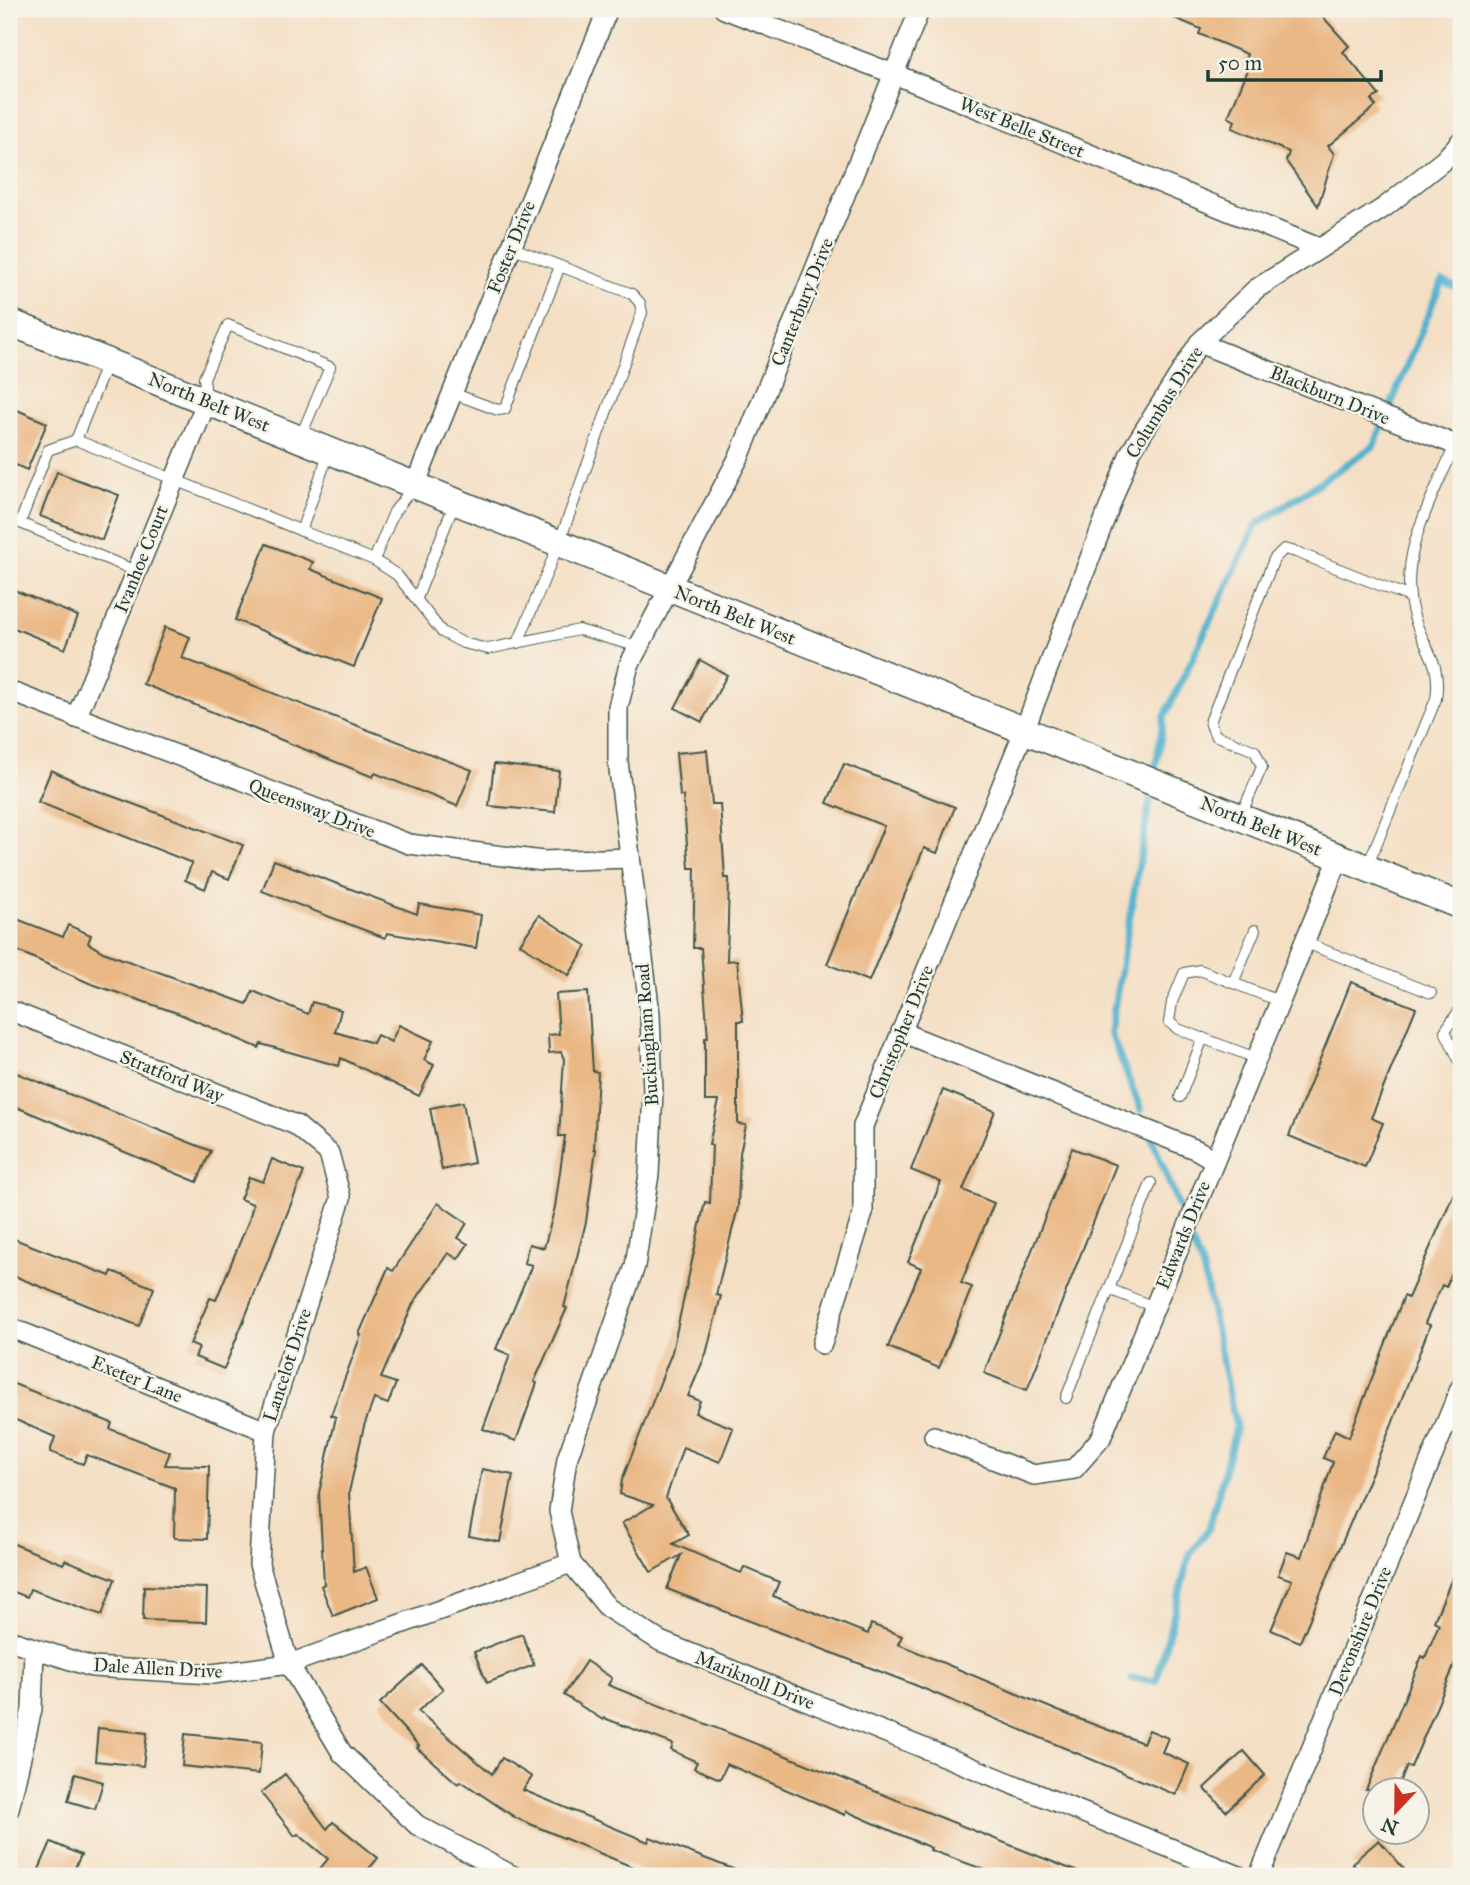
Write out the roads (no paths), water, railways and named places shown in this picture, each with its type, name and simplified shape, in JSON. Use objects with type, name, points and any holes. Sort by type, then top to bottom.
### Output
[{"type":"main road","name":"North Belt West","points":[[9,322],[1461,906]]},
{"type":"street","name":"Foster Drive","points":[[415,485],[608,9]]},
{"type":"street","name":"West Belle Street","points":[[724,9],[894,74],[1319,248]]},
{"type":"street","name":"Canterbury Drive","points":[[670,589],[740,455],[920,9]]},
{"type":"street","name":"Columbus Drive","points":[[1024,731],[1130,453],[1199,343],[1256,289],[1385,207],[1444,160],[1461,141]]},
{"type":"street","name":"Blackburn Drive","points":[[1199,343],[1458,446]]},
{"type":"street","name":"Ivanhoe Court","points":[[76,718],[207,401]]},
{"type":"street","name":"Buckingham Road","points":[[571,1563],[559,1511],[567,1459],[635,1266],[649,1174],[653,1092],[650,1014],[618,762],[618,707],[629,665],[670,589]]},
{"type":"street","name":"Queensway Drive","points":[[9,691],[409,844],[543,861],[630,858]]},
{"type":"street","name":"Christopher Drive","points":[[822,1344],[863,1213],[863,1126],[1024,731]]},
{"type":"street","name":"Edwards Drive","points":[[934,1436],[1034,1475],[1074,1469],[1101,1438],[1339,858]]},
{"type":"street","name":"Stratford Way","points":[[9,1010],[296,1125],[329,1153]]},
{"type":"street","points":[[901,1032],[1197,1150],[1214,1160]]},
{"type":"street","name":"Lancelot Drive","points":[[289,1664],[259,1564],[266,1431],[341,1198],[329,1153]]},
{"type":"street","name":"Exeter Lane","points":[[9,1327],[266,1431]]},
{"type":"street","name":"Devonshire Drive","points":[[1259,1876],[1461,1387]]},
{"type":"street","points":[[513,1876],[417,1825],[407,1816],[342,1753],[289,1664],[571,1563]]},
{"type":"street","name":"Mariknoll Drive","points":[[571,1563],[608,1608],[660,1641],[1239,1876]]},
{"type":"street","name":"Dale Allen Drive","points":[[9,1640],[92,1667],[212,1674],[289,1664]]},
{"type":"street","points":[[9,1808],[33,1709],[34,1650]]},
{"type":"lane","points":[[511,247],[632,294],[640,303],[642,313],[559,543],[518,643]]},
{"type":"lane","points":[[452,393],[498,410],[505,409],[560,266]]},
{"type":"lane","points":[[207,401],[204,378],[228,325],[330,367],[300,438]]},
{"type":"lane","points":[[76,440],[108,362]]},
{"type":"lane","points":[[136,571],[20,523],[48,450],[76,440],[374,560],[397,575],[442,632],[463,643],[488,649],[579,630],[639,647]]},
{"type":"lane","points":[[1366,868],[1436,699],[1439,678],[1413,614],[1406,580],[1410,555],[1458,446]]},
{"type":"lane","points":[[301,531],[329,450]]},
{"type":"lane","points":[[374,560],[394,512],[415,485]]},
{"type":"lane","points":[[417,598],[456,501]]},
{"type":"lane","points":[[1240,818],[1262,767],[1255,751],[1216,735],[1210,722],[1274,559],[1284,549],[1296,552],[1410,597]]},
{"type":"lane","points":[[1233,983],[1255,930]]},
{"type":"lane","points":[[1304,942],[1431,993]]},
{"type":"lane","points":[[1256,1058],[1178,1029],[1170,1022],[1172,1002],[1184,973],[1200,970],[1279,1001]]},
{"type":"lane","points":[[1461,1008],[1445,1031],[1461,1064]]},
{"type":"lane","points":[[1180,1097],[1203,1038]]},
{"type":"lane","points":[[1066,1398],[1152,1183]]},
{"type":"lane","points":[[1109,1289],[1154,1307]]},
{"type":"waterway","points":[[1154,776],[1164,718],[1256,525],[1374,446],[1442,281],[1461,289]]},
{"type":"waterway","points":[[1141,1110],[1110,1032],[1152,788]]},
{"type":"waterway","points":[[1152,1139],[1182,1215]]},
{"type":"waterway","points":[[1132,1678],[1156,1681],[1190,1554],[1209,1528],[1236,1427],[1203,1269],[1193,1245]]}]
